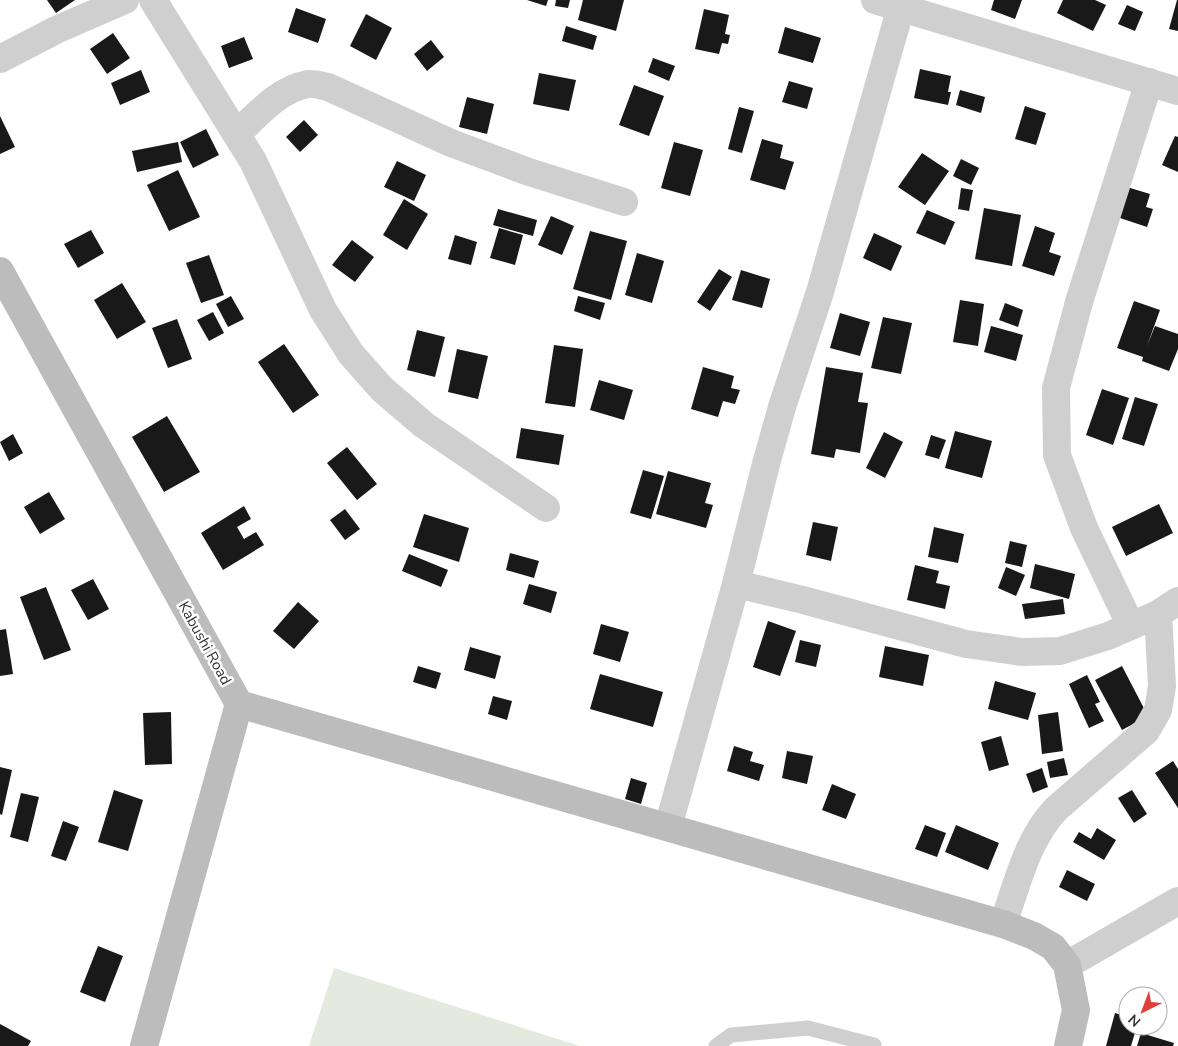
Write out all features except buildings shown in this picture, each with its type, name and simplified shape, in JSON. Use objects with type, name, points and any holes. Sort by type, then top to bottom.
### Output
[{"type":"main road","name":"Kabushi Road","points":[[0,271],[239,704]]},
{"type":"main road","points":[[144,1046],[239,704],[1003,924],[1034,936],[1053,947],[1067,965],[1076,1010],[1068,1046]]},
{"type":"street","points":[[0,59],[56,30],[125,0]]},
{"type":"street","points":[[153,0],[257,169],[323,310],[350,354],[382,389],[424,425],[546,508]]},
{"type":"street","points":[[875,0],[902,4],[1178,91]]},
{"type":"street","points":[[668,827],[736,584],[782,407],[820,292],[902,4]]},
{"type":"street","points":[[1131,626],[1084,528],[1057,455],[1056,388],[1079,302],[1149,82]]},
{"type":"street","points":[[237,134],[273,101],[293,89],[310,83],[328,87],[451,143],[529,172],[624,202]]},
{"type":"street","points":[[736,584],[804,600],[966,644],[1022,652],[1060,651],[1108,636],[1168,607]]},
{"type":"street","points":[[1003,924],[1035,837],[1045,821],[1056,808],[1146,731],[1158,710],[1162,686],[1168,607]]},
{"type":"street","points":[[1067,965],[1178,901]]},
{"type":"lane","points":[[716,1046],[731,1035],[808,1028],[874,1045]]},
{"type":"shaded area","points":[[334,968],[580,1046],[309,1046]]}]
